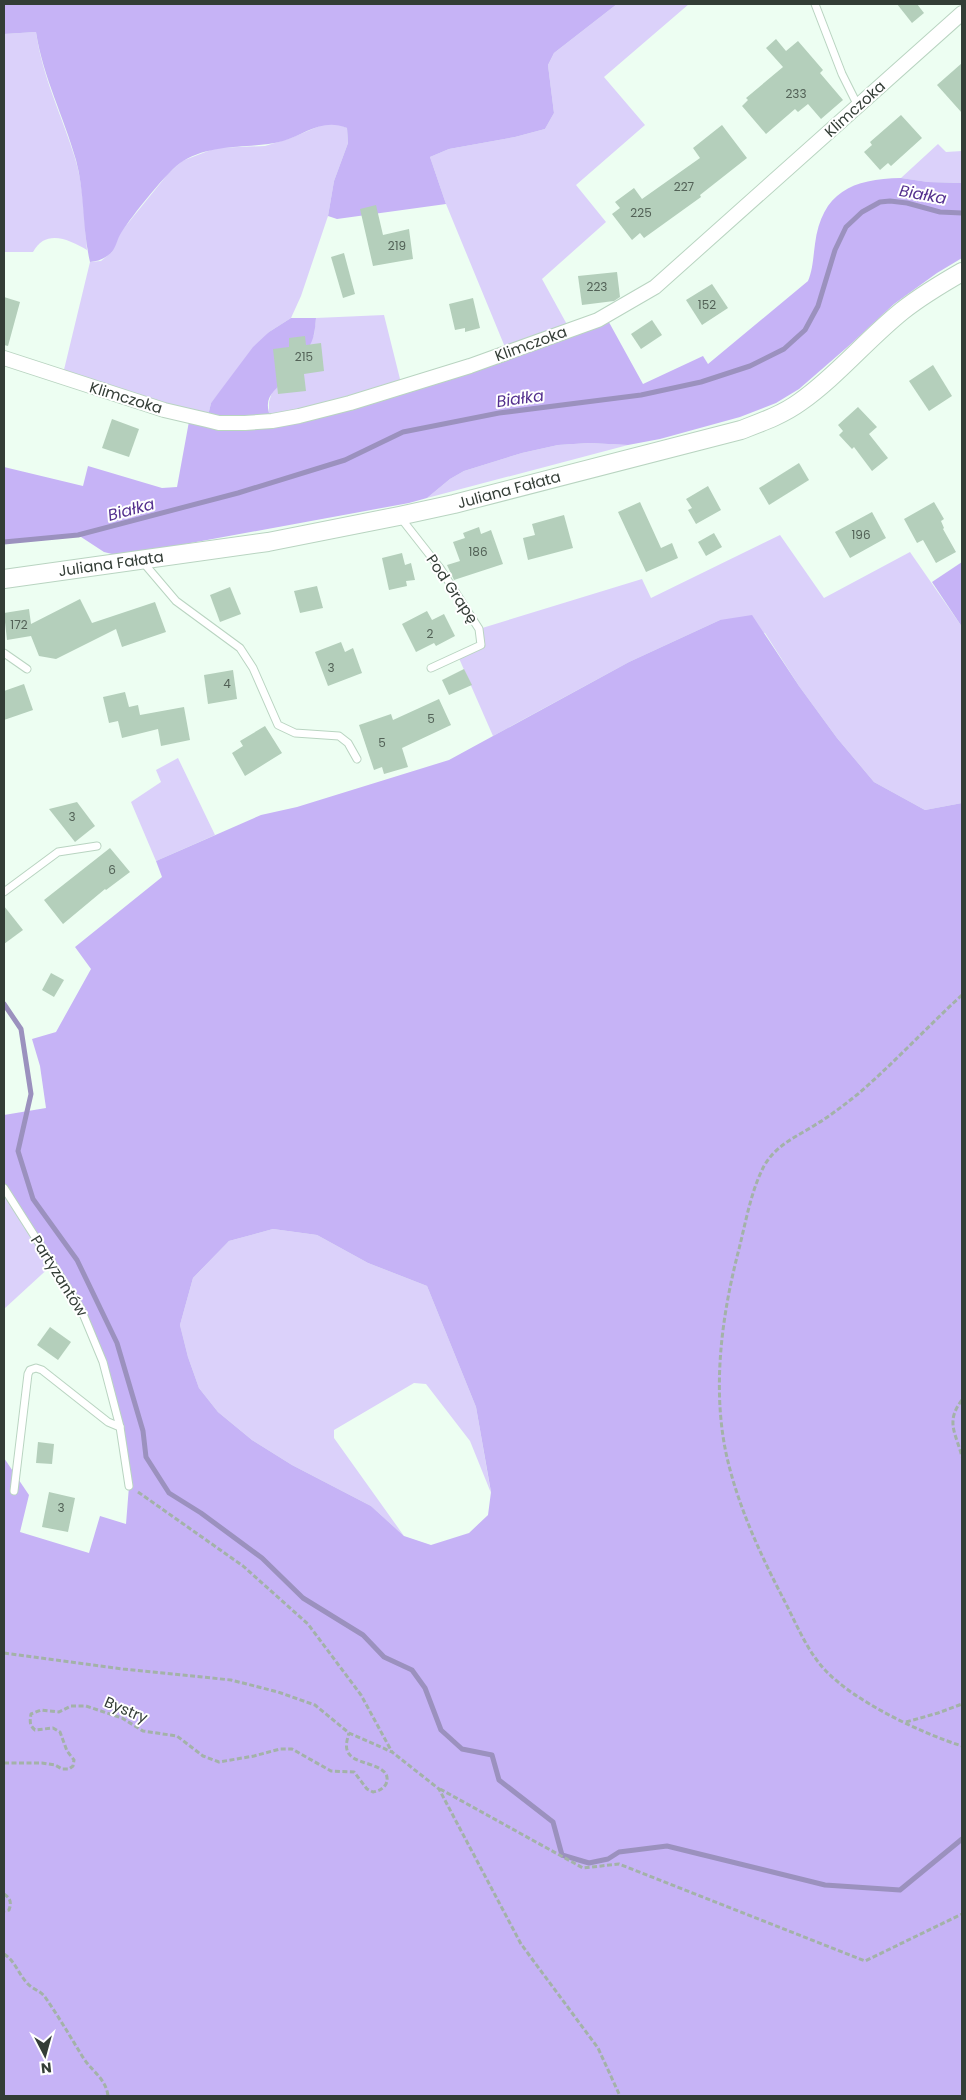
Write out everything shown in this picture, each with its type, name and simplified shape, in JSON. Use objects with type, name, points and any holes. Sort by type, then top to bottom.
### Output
[{"type":"street","name":"Klimczoka","points":[[4,358],[155,407],[219,423],[272,421],[350,403],[470,366],[598,320],[655,288],[962,13]]},
{"type":"street","name":"Juliana Fałata","points":[[4,579],[268,542],[399,516],[454,504],[741,430],[777,416],[800,402],[859,352],[901,312],[942,283],[962,272]]},
{"type":"lane","points":[[815,4],[842,74],[858,106]]},
{"type":"lane","name":"Pod Grapę","points":[[399,516],[440,568],[479,629],[481,646],[431,668]]},
{"type":"lane","points":[[142,560],[176,600],[240,648],[253,668],[278,725],[295,733],[340,736],[348,743],[357,758]]},
{"type":"lane","points":[[4,653],[27,669]]},
{"type":"lane","points":[[4,892],[58,852],[97,846]]},
{"type":"lane","name":"Partyzantów","points":[[4,1188],[81,1308],[103,1362],[120,1427],[129,1486]]},
{"type":"lane","points":[[14,1492],[30,1370],[36,1368],[42,1370],[108,1422],[120,1427]]},
{"type":"path","points":[[962,995],[858,1093],[833,1113],[777,1149],[764,1166],[754,1189],[731,1278],[723,1327],[720,1413],[726,1453],[737,1492],[764,1562],[810,1649],[824,1669],[848,1691],[906,1722],[962,1746]]},
{"type":"path","points":[[962,1400],[954,1410],[952,1424],[962,1457]]},
{"type":"path","points":[[129,1486],[243,1566],[308,1624],[361,1695],[392,1752]]},
{"type":"path","points":[[4,1653],[123,1669],[231,1680],[278,1692],[315,1705],[349,1733],[392,1752],[439,1788],[583,1868],[619,1864],[864,1961],[962,1914]]},
{"type":"path","points":[[906,1722],[962,1704]]},
{"type":"path","name":"Bystry","points":[[4,1763],[42,1763],[69,1769],[73,1766],[74,1760],[67,1751],[60,1732],[53,1728],[34,1730],[30,1721],[31,1714],[41,1710],[59,1712],[71,1706],[86,1706],[122,1718],[142,1731],[177,1736],[203,1756],[218,1762],[254,1756],[280,1748],[292,1749],[332,1771],[354,1772],[367,1788],[373,1792],[378,1791],[384,1787],[387,1781],[386,1776],[375,1765],[351,1758],[346,1745],[349,1733]]},
{"type":"path","points":[[439,1788],[521,1944],[598,2048],[620,2096]]},
{"type":"path","points":[[4,1894],[10,1898],[11,1904],[9,1910],[4,1911]]},
{"type":"path","points":[[4,1954],[13,1960],[29,1985],[44,1995],[86,2061],[108,2088],[108,2096]]},
{"type":"shaded area","points":[[4,4],[617,4],[554,53],[548,65],[554,113],[545,129],[515,137],[449,149],[430,157],[446,204],[337,219],[328,216],[334,181],[348,143],[347,128],[338,125],[322,126],[283,141],[208,151],[183,161],[169,173],[141,205],[121,233],[111,253],[106,257],[90,262],[79,172],[39,49],[36,32],[4,34]]},
{"type":"shaded area","points":[[617,4],[689,4],[604,77],[645,125],[576,185],[606,222],[542,279],[570,330],[507,352],[446,204],[430,157],[449,149],[515,137],[545,129],[554,113],[548,65],[554,53]]},
{"type":"shaded area","points":[[36,32],[43,64],[78,169],[87,250],[66,240],[51,238],[38,245],[33,252],[4,252],[4,34]]},
{"type":"shaded area","points":[[336,123],[347,128],[348,143],[334,181],[328,216],[301,296],[291,318],[269,332],[211,403],[207,420],[62,378],[90,262],[101,261],[112,252],[120,233],[167,175],[182,161],[216,148],[265,146],[322,125]]},
{"type":"shaded area","points":[[938,144],[946,152],[962,151],[962,183],[928,182],[901,178]]},
{"type":"shaded area","points":[[901,178],[928,182],[962,183],[962,258],[937,273],[894,304],[799,389],[776,403],[740,417],[660,439],[628,445],[589,443],[558,445],[522,453],[464,471],[450,479],[427,498],[409,503],[120,556],[104,552],[78,535],[4,542],[4,467],[83,486],[88,466],[162,488],[177,487],[190,416],[207,420],[211,403],[253,347],[269,332],[291,318],[316,318],[314,332],[308,349],[268,400],[272,421],[299,416],[605,315],[643,384],[703,356],[708,364],[808,281],[819,226],[824,212],[832,201],[842,192],[868,181]]},
{"type":"shaded area","points":[[384,315],[402,387],[272,421],[269,413],[269,402],[273,389],[286,378],[314,335],[316,318]]},
{"type":"shaded area","points":[[589,443],[628,445],[427,498],[450,479],[464,471],[522,453],[558,445]]},
{"type":"shaded area","points":[[780,535],[824,598],[910,552],[962,627],[962,803],[925,810],[874,782],[837,738],[799,686],[765,633],[720,620],[629,662],[493,736],[458,656],[481,645],[479,629],[642,579],[651,598]]},
{"type":"shaded area","points":[[962,562],[962,627],[932,582]]},
{"type":"shaded area","points":[[752,615],[799,686],[837,738],[874,782],[925,810],[962,803],[962,2096],[4,2096],[4,1458],[29,1495],[20,1532],[89,1553],[100,1516],[126,1524],[129,1486],[103,1362],[81,1309],[4,1188],[4,1115],[46,1108],[40,1066],[32,1039],[56,1032],[91,969],[75,947],[162,877],[156,861],[261,815],[297,807],[449,760],[629,662],[720,620]],"holes":[[[273,1229],[317,1235],[368,1263],[427,1286],[476,1407],[491,1492],[488,1515],[469,1533],[431,1545],[404,1536],[371,1506],[292,1465],[252,1440],[218,1412],[199,1388],[188,1357],[180,1325],[193,1278],[229,1241]]]},
{"type":"shaded area","points":[[178,758],[215,835],[156,861],[131,802],[161,782],[156,770]]},
{"type":"shaded area","points":[[4,1188],[53,1264],[4,1309]]},
{"type":"shaded area","points":[[273,1229],[317,1235],[368,1263],[427,1286],[476,1407],[491,1493],[470,1441],[426,1384],[414,1383],[334,1430],[334,1438],[404,1536],[371,1506],[292,1465],[252,1440],[218,1412],[199,1388],[188,1357],[180,1325],[193,1278],[229,1241]]},
{"type":"building","points":[[897,4],[917,4],[924,13],[912,23]]},
{"type":"building","points":[[776,39],[786,51],[798,41],[823,70],[820,73],[843,100],[821,119],[808,104],[798,112],[795,109],[766,134],[742,106],[748,100],[746,98],[783,67],[766,48]]},
{"type":"building","points":[[962,63],[962,113],[937,85]]},
{"type":"building","points":[[901,115],[922,138],[891,166],[888,163],[880,170],[864,152],[872,145],[870,142]]},
{"type":"building","points":[[722,125],[747,158],[700,195],[701,197],[644,238],[640,233],[632,240],[612,214],[620,208],[615,202],[634,188],[642,199],[700,158],[693,148]]},
{"type":"building","points":[[376,205],[383,235],[409,229],[413,259],[373,266],[360,209]]},
{"type":"building","points":[[344,253],[355,294],[343,298],[331,257]]},
{"type":"building","points":[[617,272],[620,297],[614,301],[582,305],[578,276]]},
{"type":"building","points":[[712,284],[728,308],[702,325],[686,300]]},
{"type":"building","points":[[4,297],[20,302],[8,346],[4,345]]},
{"type":"building","points":[[473,298],[480,328],[465,332],[465,328],[455,330],[449,304]]},
{"type":"building","points":[[652,320],[662,335],[641,349],[631,334]]},
{"type":"building","points":[[305,336],[306,345],[321,343],[324,371],[304,374],[306,391],[278,394],[273,349],[289,347],[289,338]]},
{"type":"building","points":[[933,365],[952,396],[929,411],[909,381]]},
{"type":"building","points":[[858,407],[877,427],[869,434],[888,458],[872,471],[854,447],[852,449],[839,435],[843,431],[838,425]]},
{"type":"building","points":[[112,419],[139,429],[129,457],[102,448]]},
{"type":"building","points":[[799,463],[809,480],[769,505],[759,488]]},
{"type":"building","points":[[708,486],[721,510],[696,524],[688,510],[692,508],[686,499]]},
{"type":"building","points":[[640,502],[661,548],[672,543],[678,558],[646,572],[618,512]]},
{"type":"building","points":[[934,502],[944,519],[941,521],[943,529],[956,552],[936,563],[923,540],[917,543],[904,519]]},
{"type":"building","points":[[872,512],[886,538],[850,558],[835,532]]},
{"type":"building","points":[[564,515],[573,548],[528,560],[523,538],[535,535],[532,524]]},
{"type":"building","points":[[479,527],[481,534],[491,530],[503,564],[454,580],[447,565],[460,561],[453,542],[465,538],[463,533]]},
{"type":"building","points":[[714,533],[722,547],[706,556],[698,542]]},
{"type":"building","points":[[402,553],[405,565],[411,563],[415,580],[406,581],[407,586],[389,590],[382,558]]},
{"type":"building","points":[[317,586],[323,608],[300,613],[294,591]]},
{"type":"building","points":[[230,587],[241,614],[220,622],[210,595]]},
{"type":"building","points":[[80,599],[92,623],[155,602],[166,632],[122,647],[116,629],[56,659],[39,656],[31,636],[7,640],[4,613],[29,609],[31,624]]},
{"type":"building","points":[[427,611],[432,620],[444,614],[455,636],[436,646],[434,643],[416,652],[402,624]]},
{"type":"building","points":[[341,642],[345,652],[353,648],[362,673],[328,686],[315,652]]},
{"type":"building","points":[[464,669],[472,685],[449,695],[442,680]]},
{"type":"building","points":[[233,670],[237,699],[208,704],[204,675]]},
{"type":"building","points":[[24,684],[33,710],[4,720],[4,691]]},
{"type":"building","points":[[125,692],[129,707],[138,705],[140,715],[184,707],[190,740],[161,746],[158,729],[122,738],[118,721],[109,723],[103,697]]},
{"type":"building","points":[[439,699],[451,725],[402,748],[408,767],[384,774],[382,767],[374,770],[359,725],[391,714],[393,720]]},
{"type":"building","points":[[265,726],[282,753],[245,776],[232,753],[243,746],[240,741]]},
{"type":"building","points":[[77,802],[95,826],[75,842],[49,809]]},
{"type":"building","points":[[110,848],[130,872],[105,889],[63,924],[44,900]]},
{"type":"building","points":[[4,906],[23,930],[4,944]]},
{"type":"building","points":[[51,973],[64,980],[54,997],[42,990]]},
{"type":"building","points":[[50,1327],[71,1342],[58,1360],[37,1345]]},
{"type":"building","points":[[38,1442],[54,1444],[52,1464],[36,1463]]},
{"type":"building","points":[[49,1492],[75,1498],[68,1532],[42,1527]]},
{"type":"waterway","name":"Białka","points":[[4,542],[78,535],[238,493],[345,460],[403,432],[499,413],[641,395],[701,382],[750,366],[784,349],[805,330],[818,306],[835,250],[846,227],[862,212],[880,202],[890,201],[907,203],[940,212],[962,213]]},
{"type":"waterway","points":[[4,1004],[21,1029],[31,1094],[18,1151],[33,1199],[77,1260],[117,1343],[143,1431],[146,1457],[169,1493],[201,1513],[262,1558],[303,1598],[363,1635],[384,1657],[412,1670],[425,1688],[441,1730],[462,1749],[492,1755],[499,1780],[553,1822],[562,1855],[589,1863],[608,1859],[619,1852],[667,1846],[825,1885],[900,1890],[962,1839]]}]
